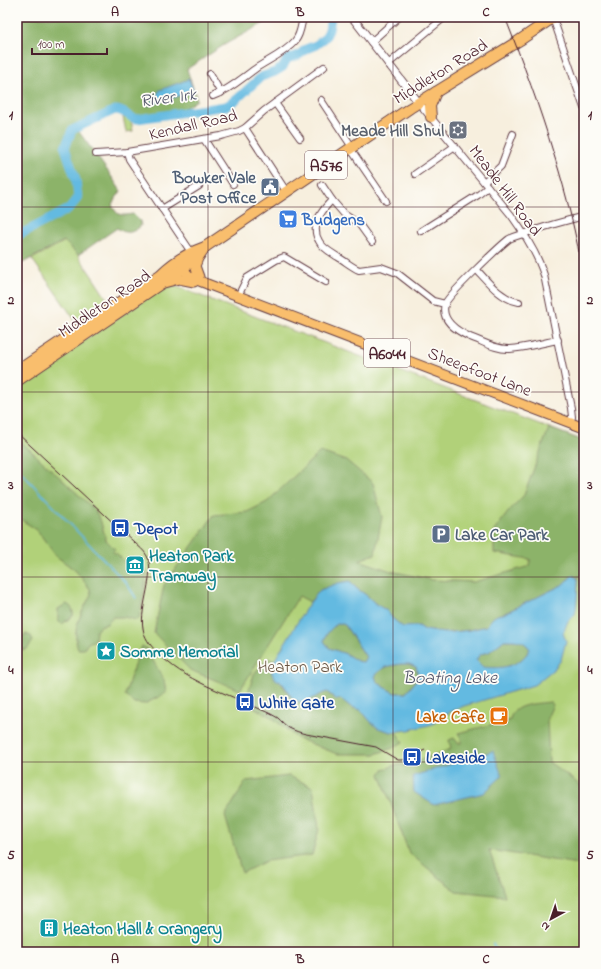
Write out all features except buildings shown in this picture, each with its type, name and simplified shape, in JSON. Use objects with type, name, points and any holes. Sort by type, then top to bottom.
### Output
[{"type":"highway","name":"Middleton Road","points":[[17,381],[124,308],[160,280],[168,267],[195,253],[418,103],[553,18]]},
{"type":"highway","points":[[431,117],[430,106],[436,92]]},
{"type":"highway","name":"Middleton Road","points":[[184,267],[195,253]]},
{"type":"highway","points":[[184,267],[195,253]]},
{"type":"highway","name":"A576","points":[[160,280],[167,273],[178,267],[184,267]]},
{"type":"highway","name":"Middleton Road","points":[[17,371],[113,306],[160,280]]},
{"type":"highway","points":[[113,306],[116,308],[124,308]]},
{"type":"main road","points":[[195,253],[195,266],[199,277]]},
{"type":"main road","name":"Sheepfoot Lane","points":[[184,267],[207,284]]},
{"type":"main road","name":"Sheepfoot Lane","points":[[184,267],[184,271],[188,275],[207,284],[584,428]]},
{"type":"main road","name":"Sheepfoot Lane","points":[[160,280],[169,281],[184,279],[207,284]]},
{"type":"street","points":[[213,96],[221,93],[295,41],[299,35],[302,17]]},
{"type":"street","points":[[352,17],[418,103]]},
{"type":"street","points":[[371,42],[399,17]]},
{"type":"street","points":[[388,64],[445,17]]},
{"type":"street","points":[[553,18],[581,88],[584,108]]},
{"type":"street","name":"Kendall Road","points":[[96,154],[127,152],[232,133],[245,128],[264,110],[324,67]]},
{"type":"street","points":[[210,74],[221,93]]},
{"type":"street","points":[[321,100],[386,201]]},
{"type":"street","points":[[275,103],[300,138]]},
{"type":"street","name":"Meade Hill Road","points":[[418,103],[511,215],[524,234],[540,263],[558,340],[571,408],[572,417],[570,423]]},
{"type":"street","points":[[245,128],[286,191]]},
{"type":"street","points":[[421,231],[478,195],[502,166],[513,134]]},
{"type":"street","points":[[204,139],[233,184]]},
{"type":"street","points":[[415,174],[455,146]]},
{"type":"street","points":[[127,152],[129,159],[162,209],[195,253]]},
{"type":"street","points":[[322,185],[344,214],[359,224],[372,242]]},
{"type":"street","points":[[162,209],[199,186]]},
{"type":"street","points":[[332,200],[320,214],[316,224],[319,242],[324,247],[359,270],[381,267],[397,273],[433,301],[445,304]]},
{"type":"street","points":[[558,340],[509,349],[498,348],[461,333],[453,328],[446,319],[445,304],[477,270],[510,239],[538,228],[584,216]]},
{"type":"street","points":[[238,296],[247,278],[276,260],[284,257],[326,282]]},
{"type":"street","points":[[477,270],[502,295],[519,302]]},
{"type":"green space","points":[[17,17],[275,17],[224,45],[187,69],[197,100],[183,109],[135,116],[119,106],[74,125],[121,191],[112,204],[115,211],[122,215],[133,214],[140,221],[141,226],[129,232],[124,232],[117,228],[78,255],[64,241],[17,266]]},
{"type":"green space","points":[[123,117],[131,120],[133,131],[126,132]]},
{"type":"green space","points":[[65,241],[78,255],[109,302],[77,323],[32,259]]},
{"type":"green space","name":"Heaton Park","points":[[172,285],[584,441],[584,952],[17,952],[17,386],[157,291]]},
{"type":"green space","points":[[549,428],[584,441],[584,576],[578,576],[578,579],[573,575],[562,585],[503,614],[495,616],[487,626],[470,630],[444,633],[425,630],[419,626],[403,627],[393,619],[387,611],[356,588],[350,581],[320,590],[310,602],[299,596],[240,690],[190,670],[154,633],[164,585],[214,515],[247,512],[267,502],[320,452],[347,461],[373,483],[382,517],[375,554],[359,560],[391,571],[433,580],[474,582],[530,566],[530,559],[494,553],[494,531],[509,511],[524,495]]},
{"type":"green space","points":[[17,438],[94,509],[100,519],[106,540],[115,549],[113,552],[115,554],[116,553],[139,575],[145,568],[147,570],[139,619],[136,620],[124,617],[113,617],[107,624],[100,626],[96,631],[95,640],[88,643],[84,649],[78,649],[76,634],[78,621],[91,594],[90,589],[76,571],[56,556],[37,530],[17,517]]},
{"type":"green space","points":[[66,604],[72,608],[73,616],[62,624],[58,621],[58,609]]},
{"type":"green space","points":[[339,623],[345,625],[366,657],[363,662],[357,661],[346,654],[329,648],[324,641],[330,630]]},
{"type":"green space","points":[[26,634],[31,636],[33,641],[27,649],[23,650],[21,648],[21,637]]},
{"type":"green space","points":[[504,640],[515,640],[525,643],[530,649],[521,660],[510,666],[483,668],[476,660],[481,654],[489,652]]},
{"type":"green space","points":[[142,646],[146,648],[164,680],[166,693],[145,704],[134,703],[125,695],[133,668]]},
{"type":"green space","points":[[267,658],[274,661],[271,668],[277,680],[290,695],[319,694],[327,692],[330,695],[341,699],[351,707],[361,710],[370,721],[391,732],[396,732],[403,742],[393,748],[375,754],[337,754],[297,738],[269,715],[255,708],[247,696],[254,674]]},
{"type":"green space","points":[[409,664],[416,667],[418,675],[416,681],[406,693],[395,693],[377,682],[375,676],[381,670],[390,666]]},
{"type":"green space","points":[[551,702],[553,705],[547,718],[549,762],[584,788],[584,865],[489,850],[505,896],[456,891],[409,853],[380,774],[383,770],[395,765],[405,765],[451,749],[449,740],[454,738],[458,743],[461,743],[461,738],[458,733],[510,720],[515,710],[526,705]]},
{"type":"green space","points":[[289,776],[313,787],[319,829],[312,855],[266,861],[242,873],[225,816],[246,781]]},
{"type":"water","points":[[189,79],[194,91],[148,106],[160,90]]},
{"type":"water","name":"Boating Lake","points":[[573,575],[578,579],[576,611],[568,621],[563,633],[566,641],[561,660],[555,668],[534,685],[464,706],[450,712],[433,724],[409,730],[391,732],[378,728],[361,710],[351,707],[341,699],[337,700],[327,692],[307,701],[301,702],[294,700],[281,682],[272,674],[274,661],[308,605],[320,590],[338,583],[350,581],[356,588],[387,611],[393,619],[403,627],[419,626],[425,630],[444,633],[470,630],[487,626],[495,616],[503,614],[562,585]],"holes":[[[339,623],[345,625],[366,657],[363,662],[357,661],[346,654],[329,648],[324,641],[330,630]],[[504,640],[515,640],[525,643],[530,649],[526,655],[516,663],[510,666],[497,668],[483,667],[476,660],[481,654],[489,652]],[[409,664],[416,667],[418,675],[417,678],[406,693],[395,693],[377,682],[375,676],[384,668]]]},
{"type":"water","points":[[493,751],[502,776],[484,793],[434,805],[414,792],[413,776]]},
{"type":"waterway","name":"River Irk","points":[[17,236],[69,209],[78,198],[76,180],[65,148],[72,130],[115,110],[122,111],[137,119],[226,106],[237,99],[261,77],[275,72],[283,67],[287,59],[299,55],[325,38],[329,30],[331,17]]},
{"type":"waterway","points":[[17,468],[127,584],[136,598]]},
{"type":"waterway","points":[[493,944],[498,952]]},
{"type":"tram line","points":[[505,17],[525,68],[549,137],[571,216],[584,277]]},
{"type":"tram line","points":[[17,433],[146,554],[150,572],[142,620],[144,631],[146,638],[167,662],[193,679],[278,718],[289,728],[298,732],[376,747],[398,760],[403,760],[425,750]]},
{"type":"place","name":"Meade Hill Shul","points":[[458,130]]},
{"type":"place","name":"Bowker Vale Post Office","points":[[270,187]]},
{"type":"place","name":"Budgens","points":[[288,219]]},
{"type":"place","name":"Depot","points":[[120,528]]},
{"type":"place","name":"Lake Car Park","points":[[441,534]]},
{"type":"place","name":"Heaton Park Tramway","points":[[135,565]]},
{"type":"place","name":"Somme Memorial","points":[[106,651]]},
{"type":"place","name":"White Gate","points":[[245,702]]},
{"type":"place","name":"Lake Cafe","points":[[499,716]]},
{"type":"place","name":"Lakeside","points":[[412,757]]},
{"type":"place","name":"Heaton Hall & Orangery","points":[[49,928]]}]
